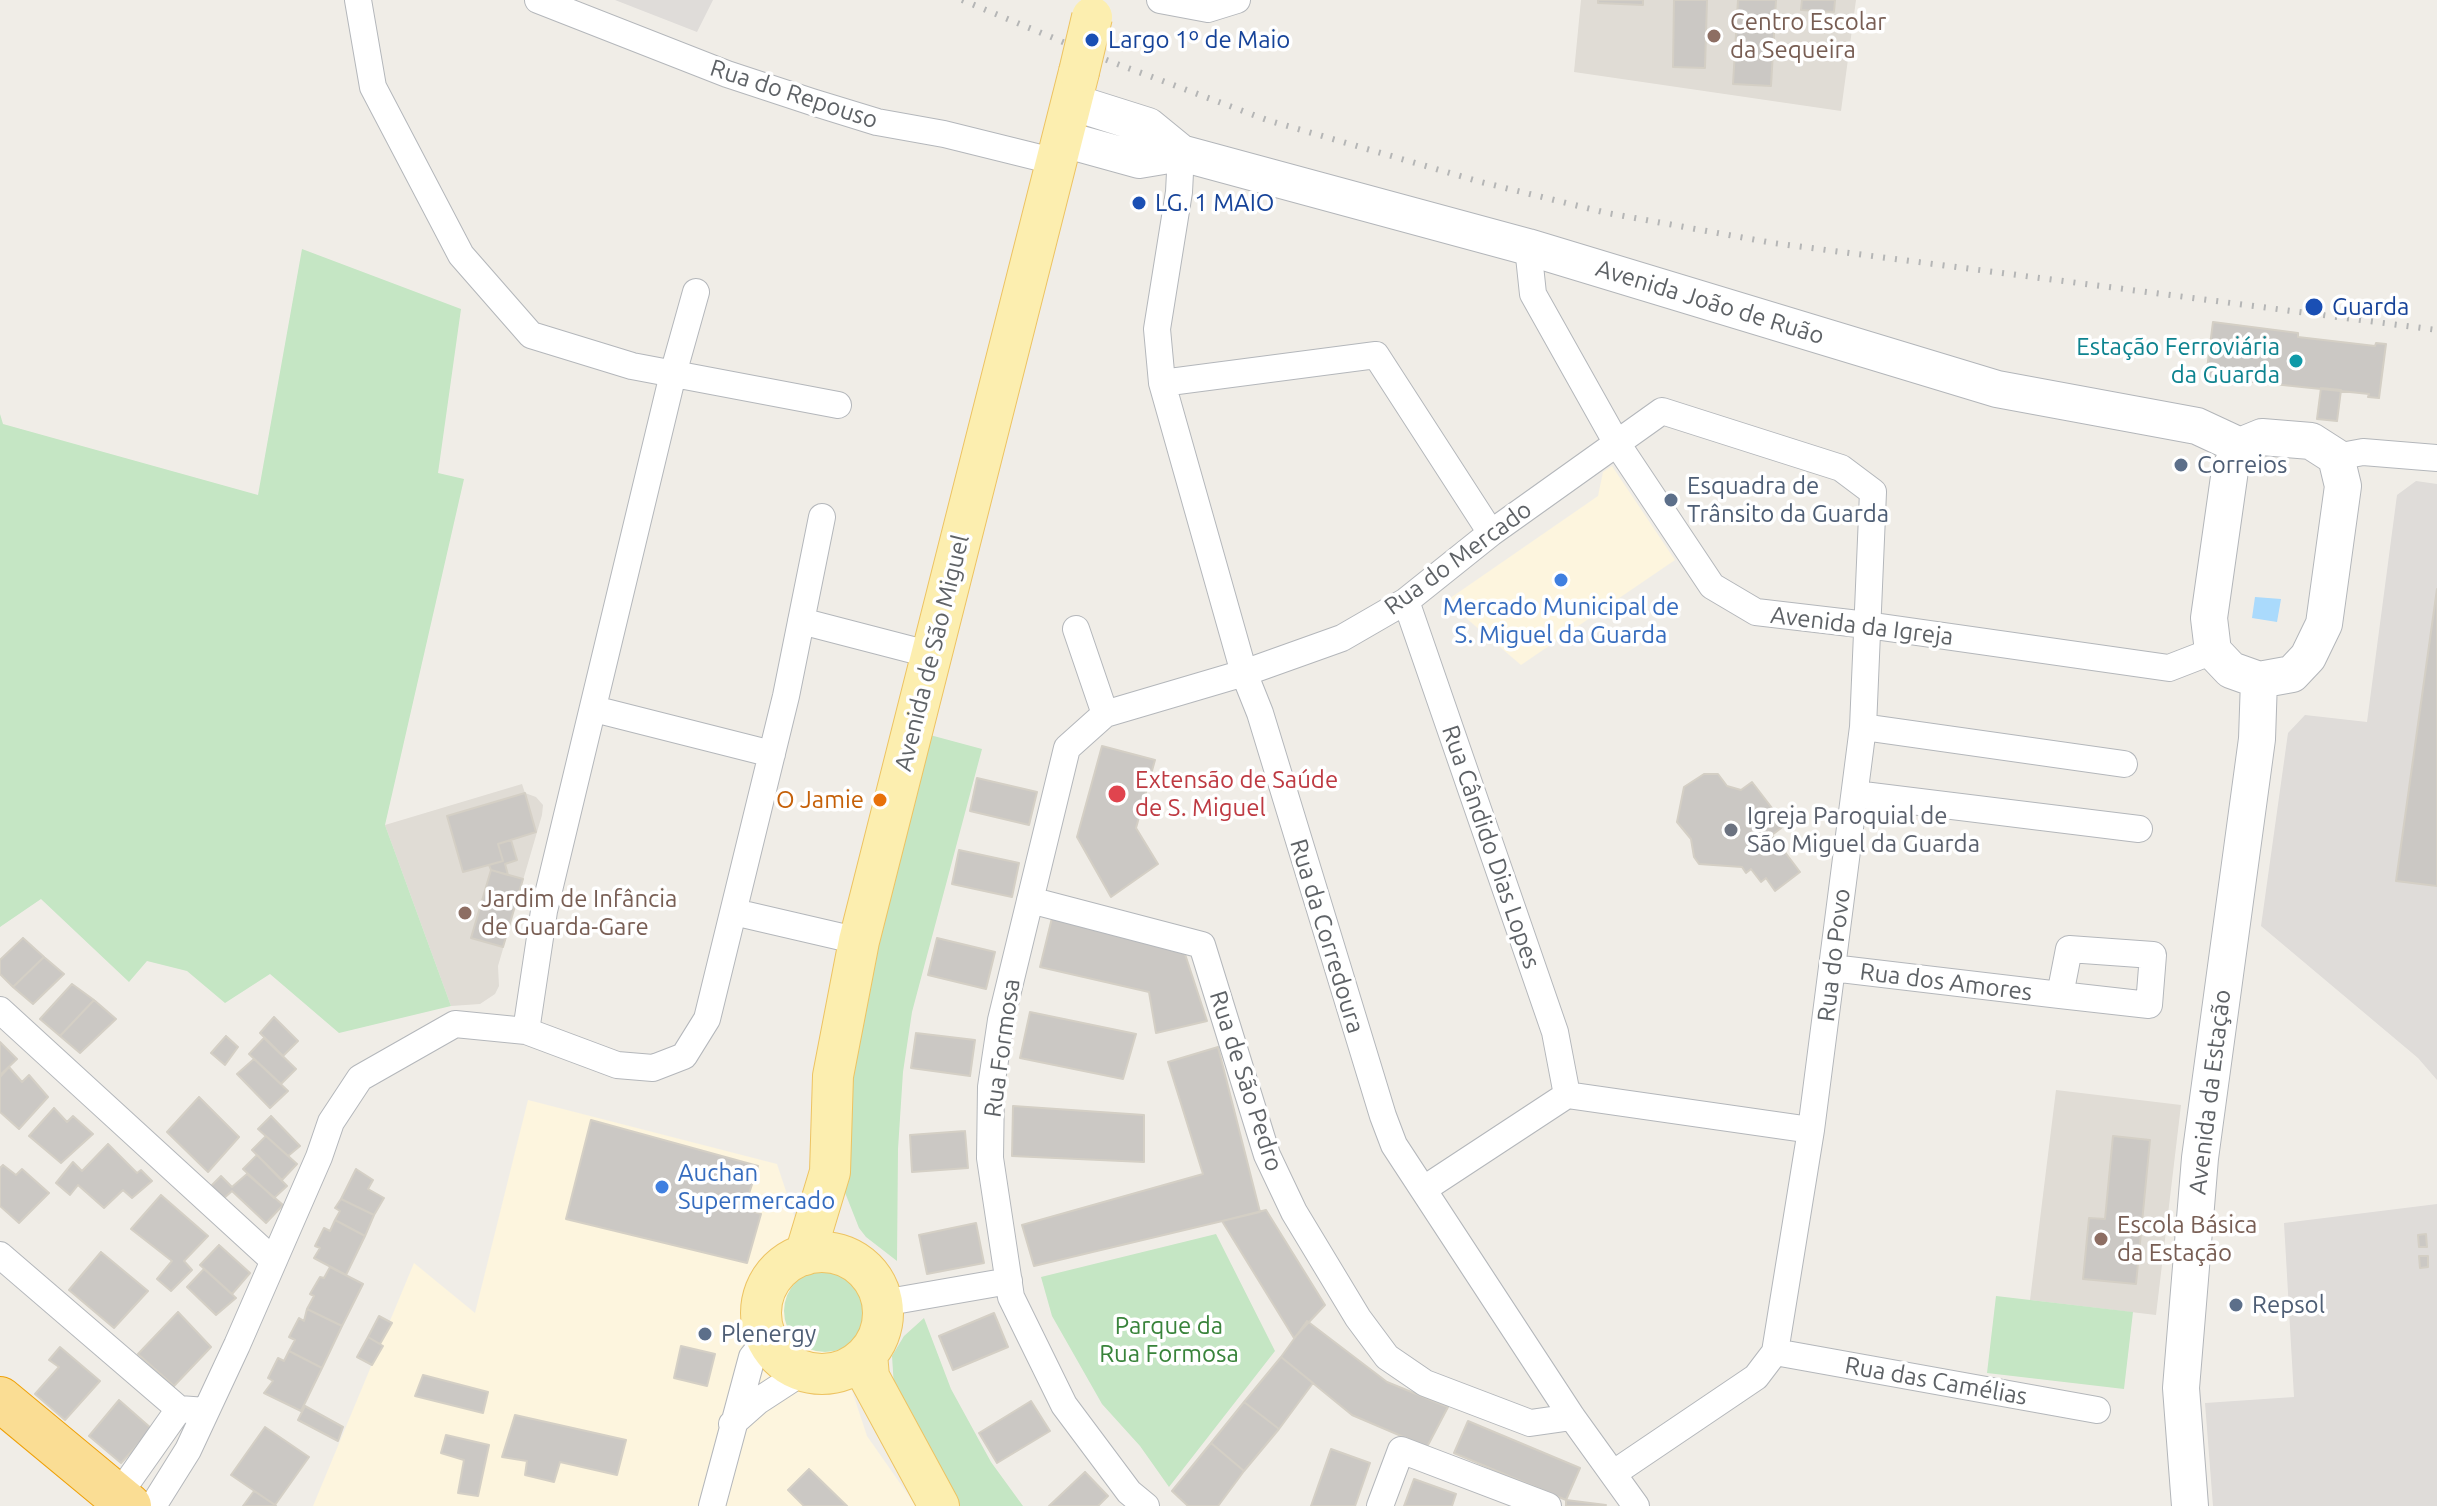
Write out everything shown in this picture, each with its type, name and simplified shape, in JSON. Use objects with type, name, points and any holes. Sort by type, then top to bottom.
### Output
[{"type":"highway","points":[[0,1399],[133,1503]]},
{"type":"main road","name":"Avenida de São Miguel","points":[[805,1255],[830,1172],[833,1076],[859,941],[1094,9]]},
{"type":"main road","points":[[1068,119],[1148,126],[1181,153]]},
{"type":"main road","name":"Avenida João de Ruão","points":[[1181,153],[1528,247],[1997,389],[2197,426],[2240,446]]},
{"type":"main road","points":[[2262,437],[2311,441],[2336,457],[2343,486],[2324,624],[2308,657],[2292,674],[2259,680],[2231,670],[2213,651],[2209,618],[2230,470],[2240,446],[2262,437]]},
{"type":"main road","name":"Avenida da Estação","points":[[2190,1506],[2182,1373],[2200,1158],[2257,739],[2259,680]]},
{"type":"main road","name":"Avenida de São Miguel","points":[[830,1172],[855,1262]]},
{"type":"main road","points":[[816,1372],[856,1364],[876,1340],[882,1323],[883,1306],[869,1274],[839,1254],[822,1252],[805,1255],[791,1261],[769,1282],[762,1301],[762,1321],[767,1339],[788,1364],[816,1372],[851,1394],[870,1419],[900,1476],[921,1506]]},
{"type":"main road","points":[[867,1354],[869,1377],[939,1506]]},
{"type":"street","points":[[358,0],[373,87],[461,255],[531,335],[632,366],[838,405]]},
{"type":"street","name":"Rua do Repouso","points":[[538,0],[727,74],[877,122],[944,134],[1068,119]]},
{"type":"street","points":[[1160,0],[1208,9],[1237,0]]},
{"type":"street","name":"Rua da Corredoura","points":[[1181,153],[1179,192],[1157,329],[1162,383],[1244,673],[1260,713],[1383,1116],[1394,1145],[1623,1493]]},
{"type":"street","name":"Avenida da Igreja","points":[[1528,247],[1533,294],[1616,442],[1712,586],[1756,612],[2169,668],[2213,651]]},
{"type":"street","points":[[526,1031],[544,911],[673,374],[696,292]]},
{"type":"street","points":[[1162,383],[1376,355],[1491,533]]},
{"type":"street","name":"Rua do Povo","points":[[1616,442],[1662,411],[1841,468],[1873,492],[1863,727],[1811,1130],[1775,1352]]},
{"type":"street","name":"Rua do Mercado","points":[[1244,673],[1342,638],[1406,601],[1491,533],[1616,442]]},
{"type":"street","points":[[2336,457],[2363,452],[2437,458]]},
{"type":"street","points":[[133,1503],[188,1450],[319,1157],[331,1122],[360,1078],[455,1024],[526,1031],[617,1065],[653,1068],[684,1056],[707,1019],[772,754],[822,517]]},
{"type":"street","name":"Rua Cândido Dias Lopes","points":[[1406,601],[1555,1032],[1567,1095]]},
{"type":"street","points":[[801,621],[932,655]]},
{"type":"street","points":[[1076,629],[1105,714]]},
{"type":"street","name":"Rua Formosa","points":[[1146,1506],[1129,1492],[1064,1405],[1011,1297],[990,1158],[991,1087],[1001,1020],[1067,748],[1105,714],[1244,673]]},
{"type":"street","points":[[594,709],[772,754]]},
{"type":"street","points":[[1863,727],[2124,764]]},
{"type":"street","points":[[1855,794],[2139,829]]},
{"type":"street","name":"Rua de São Pedro","points":[[1030,900],[1202,945],[1267,1155],[1294,1212],[1358,1318],[1387,1357],[1425,1383],[1530,1423],[1572,1417]]},
{"type":"street","points":[[734,912],[859,941]]},
{"type":"street","name":"Rua dos Amores","points":[[1832,968],[2060,995]]},
{"type":"street","points":[[0,1010],[273,1260]]},
{"type":"street","points":[[1424,1189],[1567,1095],[1811,1130]]},
{"type":"street","points":[[0,1255],[179,1409],[206,1411]]},
{"type":"street","points":[[883,1306],[900,1300],[1009,1281]]},
{"type":"street","points":[[712,1506],[752,1357],[767,1339]]},
{"type":"street","points":[[1623,1493],[1756,1377],[1775,1352]]},
{"type":"street","name":"Rua das Camélias","points":[[1775,1352],[2097,1410]]},
{"type":"street","points":[[732,1424],[758,1401],[816,1372]]},
{"type":"street","points":[[133,1503],[179,1409]]},
{"type":"street","points":[[1380,1506],[1401,1450],[1548,1506]]},
{"type":"shaded area","points":[[615,0],[713,0],[697,32]]},
{"type":"shaded area","name":"Centro Escolar da Sequeira","points":[[1581,0],[1856,0],[1841,111],[1574,72]]},
{"type":"shaded area","name":"Mercado Municipal de S. Miguel da Guarda","points":[[1612,466],[1675,560],[1521,665],[1446,601],[1598,496],[1603,472]]},
{"type":"shaded area","points":[[2416,481],[2437,484],[2437,1080],[2418,1058],[2261,926],[2288,733],[2305,715],[2367,722],[2397,495]]},
{"type":"shaded area","name":"Jardim de Infância de Guarda-Gare","points":[[522,784],[525,793],[536,797],[543,805],[542,815],[498,966],[499,986],[495,994],[480,1004],[451,1006],[385,825]]},
{"type":"shaded area","name":"Escola Básica da Estação","points":[[2056,1090],[2181,1105],[2156,1315],[2030,1300]]},
{"type":"shaded area","points":[[528,1100],[777,1164],[867,1436],[916,1506],[313,1506],[414,1263],[475,1313]]},
{"type":"shaded area","points":[[2437,1204],[2437,1506],[2213,1506],[2205,1403],[2294,1397],[2284,1223]]},
{"type":"green space","points":[[302,249],[461,309],[438,473],[464,479],[385,825],[451,1006],[339,1033],[270,974],[225,1003],[187,971],[147,961],[129,982],[41,899],[0,927],[0,414],[3,424],[258,495]]},
{"type":"green space","points":[[930,735],[982,749],[912,1012],[903,1072],[898,1149],[897,1261],[859,1228],[842,1185],[841,1073]]},
{"type":"green space","name":"Parque da Rua Formosa","points":[[1216,1234],[1275,1351],[1169,1487],[1140,1446],[1102,1404],[1052,1316],[1041,1277]]},
{"type":"green space","points":[[825,1270],[841,1273],[854,1282],[863,1295],[866,1311],[863,1327],[854,1340],[841,1349],[825,1352],[809,1349],[796,1340],[787,1327],[784,1311],[787,1295],[796,1282],[809,1273]]},
{"type":"green space","points":[[1996,1296],[2133,1312],[2124,1389],[1987,1373]]},
{"type":"green space","points":[[924,1318],[951,1389],[991,1462],[1023,1506],[956,1506],[894,1387],[892,1356],[904,1336]]},
{"type":"water","points":[[2255,597],[2281,599],[2277,622],[2252,618]]},
{"type":"building","points":[[1598,0],[1643,0],[1643,5],[1598,3]]},
{"type":"building","points":[[1674,0],[1707,0],[1705,68],[1673,67]]},
{"type":"building","points":[[1738,0],[1776,0],[1771,86],[1733,84]]},
{"type":"building","points":[[1802,0],[1835,0],[1834,12],[1801,10]]},
{"type":"building","name":"Estação Ferroviária da Guarda","points":[[2213,322],[2298,333],[2298,337],[2375,346],[2376,343],[2386,344],[2379,398],[2368,397],[2369,394],[2206,377]]},
{"type":"building","points":[[2321,388],[2341,390],[2337,421],[2317,419]]},
{"type":"building","points":[[2437,589],[2437,886],[2396,881]]},
{"type":"building","name":"Extensão de Saúde de S. Miguel","points":[[1102,746],[1155,760],[1136,828],[1158,864],[1111,897],[1077,837]]},
{"type":"building","name":"Igreja Paroquial de São Miguel da Guarda","points":[[1704,774],[1718,774],[1727,786],[1741,790],[1752,782],[1785,825],[1772,835],[1800,872],[1775,891],[1766,878],[1761,882],[1751,869],[1746,873],[1742,867],[1699,864],[1694,857],[1691,839],[1677,822],[1684,787]]},
{"type":"building","points":[[977,778],[1037,792],[1029,825],[970,811]]},
{"type":"building","points":[[525,793],[536,832],[498,844],[503,861],[463,872],[447,816]]},
{"type":"building","points":[[511,840],[517,860],[505,864],[508,875],[491,870],[489,865],[503,861],[498,844]]},
{"type":"building","points":[[959,850],[1019,863],[1012,897],[952,884]]},
{"type":"building","points":[[491,870],[523,879],[503,947],[471,938]]},
{"type":"building","points":[[1052,918],[1184,951],[1207,1021],[1156,1033],[1149,992],[1040,967]]},
{"type":"building","points":[[23,938],[44,957],[13,987],[0,974],[0,960]]},
{"type":"building","points":[[937,938],[995,952],[986,989],[928,975]]},
{"type":"building","points":[[44,957],[64,974],[33,1004],[13,987]]},
{"type":"building","points":[[72,984],[94,1000],[60,1036],[40,1019]]},
{"type":"building","points":[[94,1000],[116,1019],[80,1053],[60,1036]]},
{"type":"building","points":[[1030,1012],[1136,1034],[1123,1079],[1020,1058]]},
{"type":"building","points":[[274,1017],[298,1041],[283,1056],[260,1033]]},
{"type":"building","points":[[916,1033],[975,1040],[970,1076],[911,1068]]},
{"type":"building","points":[[226,1036],[238,1047],[225,1065],[211,1053]]},
{"type":"building","points":[[264,1038],[296,1069],[281,1084],[249,1054]]},
{"type":"building","points":[[0,1042],[17,1059],[0,1075]]},
{"type":"building","points":[[1218,1047],[1260,1212],[1034,1266],[1022,1225],[1203,1174],[1168,1062]]},
{"type":"building","points":[[254,1059],[288,1091],[270,1108],[237,1074]]},
{"type":"building","points":[[9,1067],[22,1082],[29,1075],[48,1097],[19,1129],[0,1112],[0,1077]]},
{"type":"building","points":[[199,1097],[239,1137],[208,1172],[167,1132]]},
{"type":"building","points":[[1013,1106],[1144,1115],[1144,1162],[1012,1156]]},
{"type":"building","points":[[54,1108],[67,1122],[73,1116],[93,1134],[61,1163],[29,1136]]},
{"type":"building","points":[[271,1116],[300,1146],[288,1156],[258,1129]]},
{"type":"building","name":"Auchan Supermercado","points":[[591,1120],[758,1166],[744,1209],[761,1214],[747,1263],[566,1219]]},
{"type":"building","points":[[965,1131],[968,1168],[912,1172],[910,1135]]},
{"type":"building","points":[[266,1136],[297,1164],[282,1180],[252,1150]]},
{"type":"building","points":[[2113,1136],[2150,1140],[2136,1284],[2083,1279],[2089,1218],[2105,1219]]},
{"type":"building","points":[[108,1144],[137,1173],[141,1170],[152,1181],[132,1198],[123,1190],[104,1208],[78,1185],[70,1195],[56,1183],[73,1162],[82,1171]]},
{"type":"building","points":[[257,1155],[287,1186],[274,1198],[243,1169]]},
{"type":"building","points":[[3,1165],[16,1175],[22,1169],[49,1193],[19,1223],[0,1206],[0,1168]]},
{"type":"building","points":[[356,1169],[373,1180],[368,1189],[384,1198],[374,1215],[341,1199]]},
{"type":"building","points":[[247,1174],[283,1205],[266,1223],[232,1191],[223,1199],[210,1187],[221,1176],[232,1187]]},
{"type":"building","points":[[161,1195],[208,1236],[184,1261],[192,1270],[171,1291],[157,1279],[172,1261],[131,1229]]},
{"type":"building","points":[[341,1199],[374,1215],[365,1236],[335,1220],[340,1211],[335,1208]]},
{"type":"building","points":[[1266,1210],[1325,1305],[1294,1338],[1222,1221]]},
{"type":"building","points":[[335,1220],[365,1236],[346,1275],[314,1258],[320,1248],[315,1246],[324,1228],[330,1231]]},
{"type":"building","points":[[976,1223],[984,1263],[927,1274],[919,1235]]},
{"type":"building","points":[[2426,1234],[2427,1247],[2419,1247],[2418,1235]]},
{"type":"building","points":[[219,1245],[250,1273],[232,1294],[200,1265]]},
{"type":"building","points":[[101,1252],[148,1291],[114,1328],[69,1290]]},
{"type":"building","points":[[2419,1256],[2428,1256],[2428,1267],[2420,1268]]},
{"type":"building","points":[[330,1267],[363,1284],[342,1326],[307,1309],[314,1296],[310,1294]]},
{"type":"building","points":[[204,1269],[236,1298],[216,1315],[187,1287]]},
{"type":"building","points":[[307,1309],[342,1326],[322,1368],[289,1351],[295,1340],[289,1337],[299,1318],[304,1321]]},
{"type":"building","points":[[178,1312],[211,1347],[174,1386],[138,1354]]},
{"type":"building","points":[[994,1313],[1008,1347],[953,1370],[939,1336]]},
{"type":"building","points":[[379,1316],[392,1323],[380,1344],[368,1337]]},
{"type":"building","points":[[1307,1321],[1387,1382],[1448,1407],[1427,1447],[1352,1415],[1281,1357]]},
{"type":"building","points":[[368,1337],[383,1346],[372,1365],[357,1357]]},
{"type":"building","points":[[681,1346],[715,1354],[707,1386],[674,1378]]},
{"type":"building","points":[[60,1347],[100,1381],[65,1420],[35,1394],[59,1367],[49,1360]]},
{"type":"building","points":[[289,1351],[322,1368],[301,1411],[264,1393],[273,1381],[268,1378],[278,1358],[284,1361]]},
{"type":"building","points":[[1281,1357],[1313,1383],[1279,1429],[1244,1402]]},
{"type":"building","points":[[423,1375],[488,1392],[483,1413],[415,1396]]},
{"type":"building","points":[[119,1400],[152,1429],[121,1463],[89,1436]]},
{"type":"building","points":[[1031,1401],[1050,1431],[997,1463],[979,1433]]},
{"type":"building","points":[[1244,1402],[1279,1429],[1244,1471],[1211,1443]]},
{"type":"building","points":[[305,1406],[343,1427],[338,1441],[298,1420]]},
{"type":"building","points":[[515,1415],[626,1440],[617,1475],[560,1462],[554,1482],[525,1475],[527,1461],[502,1457]]},
{"type":"building","points":[[1468,1421],[1580,1468],[1566,1500],[1454,1453]]},
{"type":"building","points":[[265,1427],[309,1457],[275,1505],[231,1475]]},
{"type":"building","points":[[446,1435],[489,1445],[478,1496],[458,1493],[464,1460],[441,1453]]},
{"type":"building","points":[[1211,1443],[1244,1471],[1218,1506],[1188,1506],[1172,1491]]},
{"type":"building","points":[[1331,1449],[1370,1463],[1355,1506],[1311,1506]]},
{"type":"building","points":[[809,1469],[847,1506],[804,1506],[788,1490]]},
{"type":"building","points":[[1085,1472],[1108,1496],[1098,1506],[1049,1506]]},
{"type":"building","points":[[1414,1479],[1456,1494],[1452,1506],[1404,1506]]},
{"type":"building","points":[[254,1491],[275,1505],[276,1506],[243,1506]]},
{"type":"building","points":[[1566,1500],[1606,1505],[1566,1506]]},
{"type":"railway","points":[[962,0],[1104,59],[1267,120],[1481,182],[1607,213],[1773,243],[2437,330]]},
{"type":"place","name":"Centro Escolar da Sequeira","points":[[1714,36]]},
{"type":"place","name":"Largo 1º de Maio","points":[[1092,40]]},
{"type":"place","name":"LG. 1 MAIO","points":[[1139,203]]},
{"type":"place","name":"Guarda","points":[[2314,307]]},
{"type":"place","name":"Estação Ferroviária da Guarda","points":[[2296,361]]},
{"type":"place","name":"Correios","points":[[2181,465]]},
{"type":"place","name":"Esquadra de Trânsito da Guarda","points":[[1671,500]]},
{"type":"place","name":"Mercado Municipal de S. Miguel da Guarda","points":[[1561,580]]},
{"type":"place","name":"Extensão de Saúde de S. Miguel","points":[[1117,794]]},
{"type":"place","name":"O Jamie","points":[[880,800]]},
{"type":"place","name":"Igreja Paroquial de São Miguel da Guarda","points":[[1731,830]]},
{"type":"place","name":"Jardim de Infância de Guarda-Gare","points":[[465,913]]},
{"type":"place","name":"Auchan Supermercado","points":[[662,1187]]},
{"type":"place","name":"Escola Básica da Estação","points":[[2101,1239]]},
{"type":"place","name":"Repsol","points":[[2236,1305]]},
{"type":"place","name":"Plenergy","points":[[705,1334]]}]
